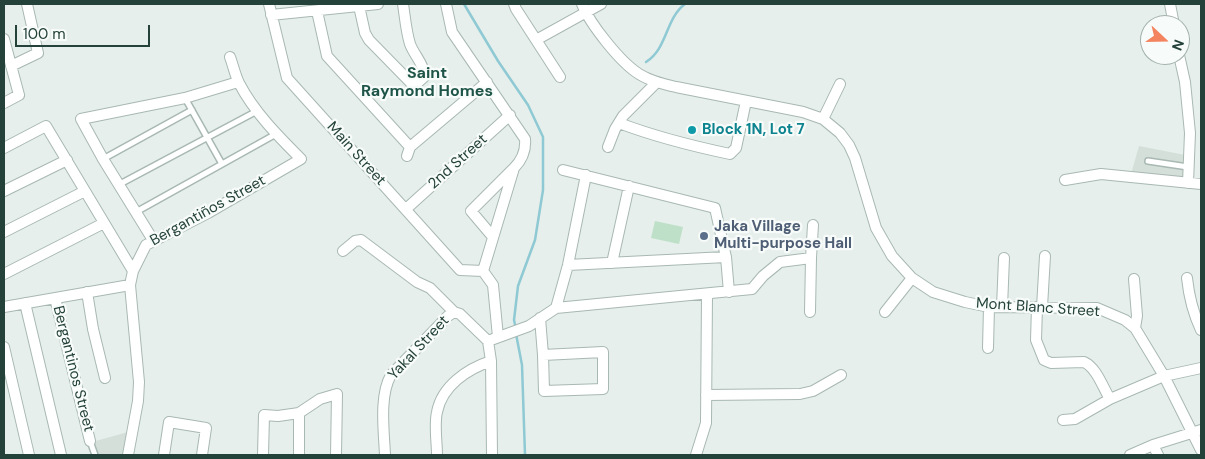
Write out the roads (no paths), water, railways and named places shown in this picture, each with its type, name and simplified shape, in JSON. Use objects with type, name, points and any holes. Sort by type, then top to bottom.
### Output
[{"type":"street","points":[[11,66],[38,53],[27,4]]},
{"type":"street","name":"Main Street","points":[[269,4],[287,78],[460,270],[483,271]]},
{"type":"street","points":[[271,15],[378,4]]},
{"type":"street","points":[[359,6],[365,33],[369,40],[414,86],[425,76],[424,69],[413,52],[403,4]]},
{"type":"street","points":[[446,4],[452,32],[525,139],[526,145],[521,161],[470,211],[493,237]]},
{"type":"street","points":[[514,4],[560,77]]},
{"type":"street","points":[[536,40],[584,9],[601,4]]},
{"type":"street","name":"Mont Blanc Street","points":[[584,9],[624,62],[640,74],[657,82],[803,112],[823,120],[840,133],[855,158],[876,228],[892,256],[912,278],[933,292],[989,307],[1097,308],[1116,315],[1135,328],[1197,431],[1201,450]]},
{"type":"street","points":[[316,11],[327,56],[408,151],[487,82]]},
{"type":"street","points":[[4,40],[19,95],[4,103]]},
{"type":"street","points":[[230,57],[238,82],[276,134]]},
{"type":"street","points":[[1181,65],[1185,82],[1190,132],[1188,183]]},
{"type":"street","points":[[153,240],[103,159],[81,119],[185,98],[238,82]]},
{"type":"street","points":[[608,147],[619,123],[628,111],[657,82]]},
{"type":"street","points":[[823,120],[840,84]]},
{"type":"street","points":[[619,123],[652,136],[730,154],[736,148],[746,101]]},
{"type":"street","name":"2nd Street","points":[[406,209],[510,115]]},
{"type":"street","points":[[4,148],[46,126],[133,271]]},
{"type":"street","name":"Bergantiños Street","points":[[128,455],[140,382],[130,285],[133,271],[146,245],[153,240],[208,213],[301,159],[276,134]]},
{"type":"street","points":[[4,191],[67,160]]},
{"type":"street","points":[[492,455],[491,361],[493,285],[483,271],[514,168]]},
{"type":"street","points":[[563,170],[715,208],[726,257],[729,292]]},
{"type":"street","points":[[1065,180],[1101,174],[1201,184]]},
{"type":"street","points":[[556,308],[568,265],[586,175]]},
{"type":"street","points":[[612,263],[629,186]]},
{"type":"street","points":[[4,232],[85,191]]},
{"type":"street","points":[[4,274],[104,223]]},
{"type":"street","points":[[810,312],[813,225]]},
{"type":"street","points":[[343,251],[355,241],[362,240],[417,282],[430,288],[454,312]]},
{"type":"street","points":[[1045,256],[1036,340],[1044,360],[1051,363],[1084,362],[1088,364],[1094,370],[1110,400]]},
{"type":"street","points":[[568,265],[726,257]]},
{"type":"street","points":[[493,339],[529,326],[556,308],[752,289],[763,276],[780,262],[811,258]]},
{"type":"street","points":[[1002,307],[1004,258]]},
{"type":"street","points":[[885,312],[912,278]]},
{"type":"street","points":[[1134,278],[1137,316],[1135,328]]},
{"type":"street","points":[[1187,278],[1189,298],[1198,313],[1201,330]]},
{"type":"street","points":[[4,307],[130,285]]},
{"type":"street","points":[[88,292],[93,329],[105,378]]},
{"type":"street","points":[[696,455],[706,423],[707,294]]},
{"type":"street","name":"Bergantinos Street","points":[[55,298],[90,441]]},
{"type":"street","points":[[25,303],[61,455]]},
{"type":"street","points":[[988,348],[989,307]]},
{"type":"street","name":"Yakal Street","points":[[384,455],[384,393],[391,375],[454,312],[460,314],[493,339]]},
{"type":"street","points":[[540,318],[544,390],[602,389],[602,352],[543,355]]},
{"type":"street","points":[[4,347],[29,455]]},
{"type":"street","points":[[437,455],[436,414],[444,394],[468,371],[491,361]]},
{"type":"street","points":[[1062,420],[1075,419],[1110,400],[1164,376],[1201,368]]},
{"type":"street","points":[[706,395],[800,394],[813,391],[841,375]]},
{"type":"street","points":[[263,455],[264,415],[278,416],[299,413],[320,399],[337,394],[336,455]]},
{"type":"street","points":[[298,455],[299,413]]},
{"type":"street","points":[[164,455],[169,422],[206,428],[202,455]]},
{"type":"street","points":[[1130,455],[1153,445],[1197,431]]},
{"type":"street","points":[[1153,445],[1158,455]]},
{"type":"lane","points":[[185,98],[222,164]]},
{"type":"lane","points":[[103,159],[192,110]]},
{"type":"lane","points":[[120,184],[258,111]]},
{"type":"lane","points":[[136,212],[276,134]]},
{"type":"lane","points":[[1148,161],[1188,167]]},
{"type":"lane","points":[[90,441],[95,455]]},
{"type":"waterway","points":[[464,4],[498,61],[528,105],[543,137],[543,190],[535,240],[518,286],[514,320],[516,329]]},
{"type":"waterway","points":[[646,62],[659,49],[678,10],[685,4]]},
{"type":"waterway","points":[[516,334],[522,365],[525,455]]},
{"type":"place","name":"Block 1N, Lot 7","points":[[692,130]]},
{"type":"place","name":"Jaka Village Multi-purpose Hall","points":[[704,236]]},
{"type":"district","name":"Saint Raymond Homes","points":[[427,83]]}]
